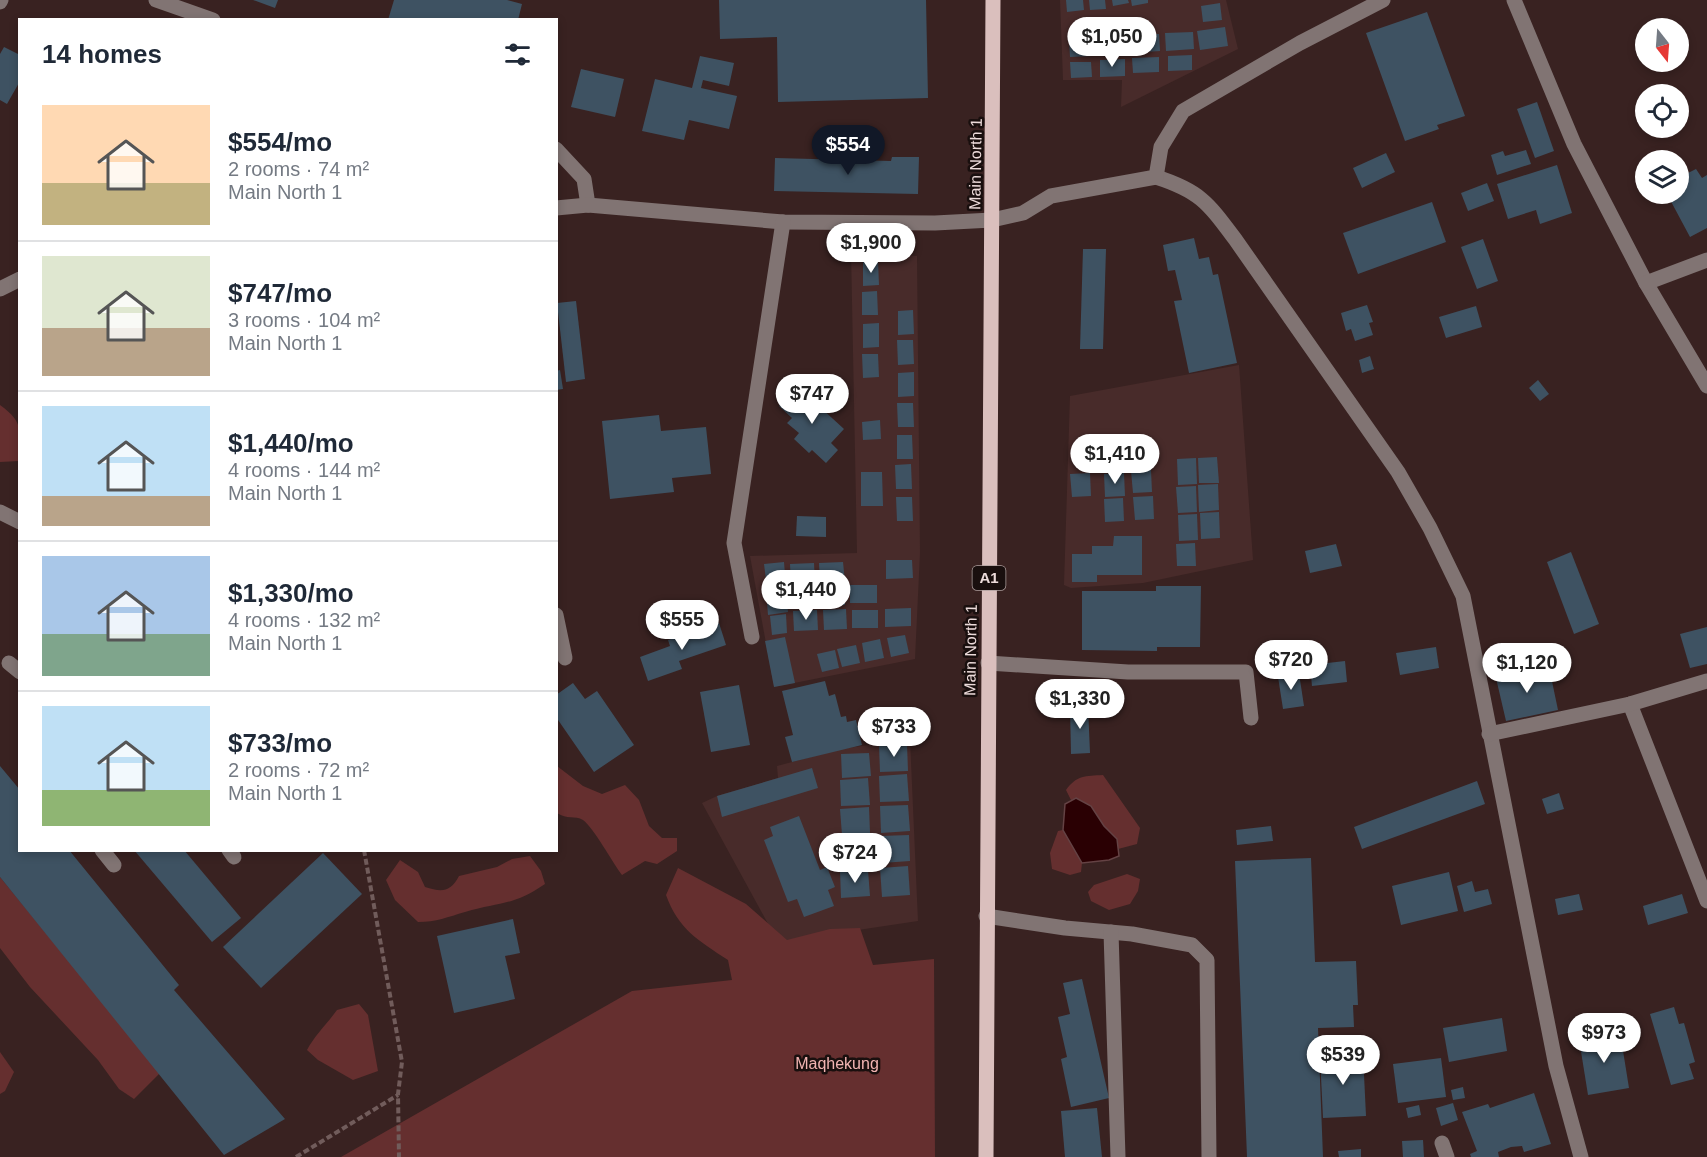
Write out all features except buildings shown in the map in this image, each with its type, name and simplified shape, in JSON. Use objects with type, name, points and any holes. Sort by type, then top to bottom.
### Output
[{"type":"main road","name":"Main North 1","points":[[986,1157],[993,0]]},
{"type":"street","points":[[156,0],[207,18]]},
{"type":"street","points":[[1156,177],[1161,147],[1183,111],[1300,43],[1383,0]]},
{"type":"street","points":[[1514,0],[1574,144],[1646,283],[1707,386]]},
{"type":"street","points":[[558,151],[584,179],[588,205]]},
{"type":"street","points":[[558,208],[588,205],[783,222],[935,223],[992,220],[1023,213],[1051,195],[1156,177],[1184,186],[1207,202],[1398,472],[1430,528],[1463,596],[1556,1066],[1581,1157]]},
{"type":"street","points":[[752,637],[734,543],[783,222]]},
{"type":"street","points":[[1646,283],[1707,260]]},
{"type":"street","points":[[0,289],[18,280]]},
{"type":"street","points":[[0,512],[18,521]]},
{"type":"street","points":[[558,625],[565,658]]},
{"type":"street","points":[[988,663],[1128,672],[1246,672],[1251,718]]},
{"type":"street","points":[[1489,734],[1630,704],[1707,681]]},
{"type":"street","points":[[1630,704],[1707,901]]},
{"type":"street","points":[[104,852],[114,865]]},
{"type":"street","points":[[986,915],[1192,945],[1207,960],[1209,1157]]},
{"type":"street","points":[[1111,932],[1118,1157]]},
{"type":"path","points":[[364,852],[402,1062],[398,1094],[399,1157]]},
{"type":"path","points":[[296,1157],[398,1094]]},
{"type":"shaded area","points":[[1060,0],[1226,0],[1238,49],[1121,107],[1122,80],[1063,80]]},
{"type":"shaded area","points":[[851,251],[917,256],[920,553],[915,659],[774,687],[750,556],[857,553]]},
{"type":"shaded area","points":[[1239,365],[1253,560],[1143,583],[1071,588],[1064,585],[1070,396]]},
{"type":"shaded area","points":[[910,739],[918,921],[778,942],[702,803],[717,796],[778,778],[777,766],[841,749]]},
{"type":"shaded area","points":[[1076,798],[1091,806],[1104,826],[1117,839],[1119,856],[1109,860],[1082,863],[1063,830],[1065,804]]},
{"type":"green space","points":[[0,405],[14,417],[18,426],[18,461],[0,462]]},
{"type":"green space","points":[[558,767],[583,786],[602,794],[625,785],[639,800],[649,826],[662,838],[677,838],[677,851],[657,864],[645,861],[622,875],[587,824],[583,820],[558,813]]},
{"type":"green space","points":[[1103,775],[1140,828],[1137,844],[1118,849],[1117,839],[1104,826],[1091,806],[1076,799],[1071,800],[1066,790],[1074,781],[1082,777]]},
{"type":"green space","points":[[1063,830],[1082,863],[1081,872],[1070,875],[1052,869],[1050,853],[1058,831]]},
{"type":"green space","points":[[530,856],[541,871],[545,884],[506,903],[431,921],[418,922],[395,900],[386,880],[400,860],[418,872],[425,887],[445,890],[456,882],[459,876],[497,867],[512,859]]},
{"type":"green space","name":"Maqhekung","points":[[678,868],[746,904],[787,940],[830,929],[860,928],[873,965],[934,959],[935,1157],[341,1157],[632,991],[732,980],[728,960],[691,933],[671,907],[666,895]]},
{"type":"green space","points":[[1127,874],[1140,879],[1138,891],[1130,904],[1109,910],[1091,901],[1088,892],[1094,885]]},
{"type":"green space","points":[[0,877],[160,1073],[134,1099],[119,1089],[98,1060],[30,987],[0,948]]},
{"type":"green space","points":[[359,1004],[368,1015],[378,1071],[353,1080],[318,1060],[307,1050],[337,1010]]},
{"type":"green space","points":[[0,1052],[14,1072],[5,1091],[0,1094]]}]
